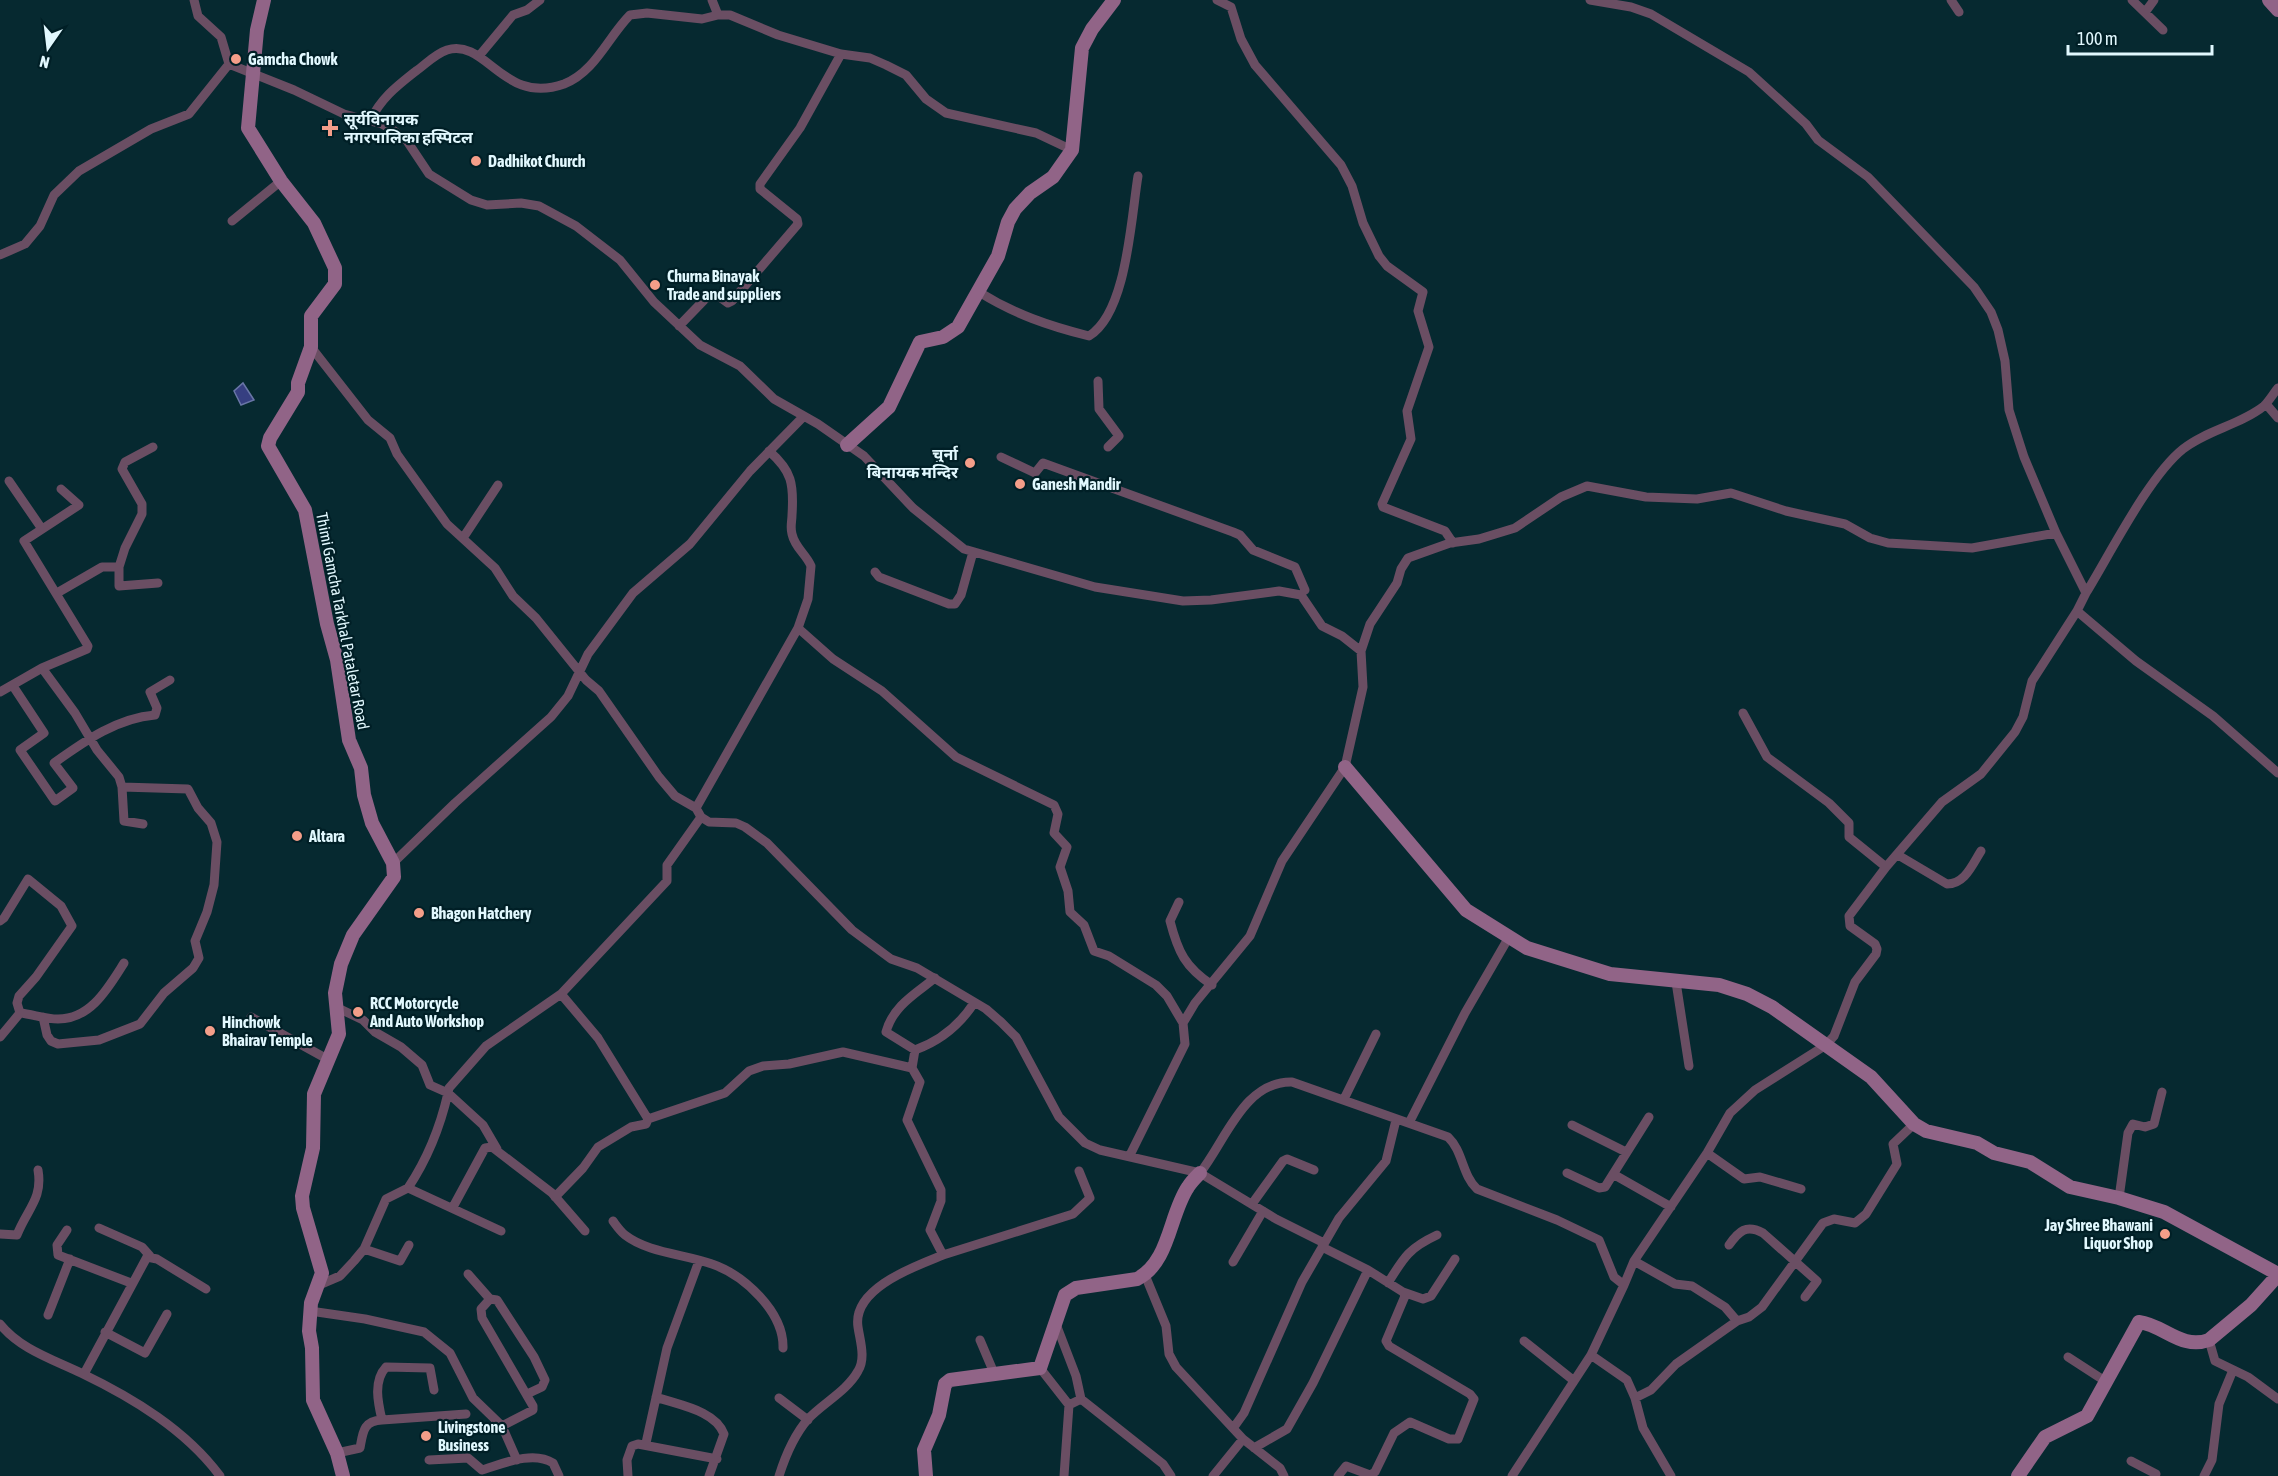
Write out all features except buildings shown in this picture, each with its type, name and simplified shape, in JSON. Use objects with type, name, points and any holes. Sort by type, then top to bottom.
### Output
[{"type":"street","points":[[194,0],[198,16],[221,37],[229,64],[294,90],[344,114],[393,130],[407,141],[429,174],[464,197],[487,205],[521,203],[538,206],[576,226],[620,260],[679,326],[706,349],[740,366],[774,399],[864,456],[913,508],[964,549],[1095,587],[1183,601],[1211,600],[1279,591],[1292,592],[1301,595],[1322,626],[1342,636],[1361,651]]},
{"type":"street","name":"Thimi Gamcha Tarkhal Pataletar Road","points":[[264,0],[257,30],[248,128],[281,181],[314,223],[335,268],[335,284],[311,316],[311,346],[296,399],[270,438],[268,446],[305,510],[327,624],[337,660],[349,740],[361,768],[364,795],[372,823],[393,862]]},
{"type":"street","points":[[479,56],[513,15],[527,10],[540,0]]},
{"type":"street","points":[[712,0],[718,15]]},
{"type":"street","points":[[847,445],[889,407],[920,342],[952,333],[979,292],[998,256],[1008,222],[1015,209],[1030,193],[1053,177],[1072,150],[1082,48],[1096,23],[1114,0]]},
{"type":"street","points":[[1217,0],[1231,6],[1241,39],[1255,65],[1341,165],[1352,186],[1363,224],[1379,256],[1423,292],[1418,311],[1429,347],[1407,411],[1411,439],[1382,504],[1383,507],[1445,531],[1453,543]]},
{"type":"street","points":[[1590,0],[1631,6],[1651,14],[1749,72],[1806,124],[1818,140],[1868,177],[1974,287],[1991,312],[1998,330],[2005,361],[2009,410],[2024,457],[2056,533],[2086,593]]},
{"type":"street","points":[[1951,0],[1959,12]]},
{"type":"street","points":[[2132,0],[2146,11],[2152,21],[2163,30]]},
{"type":"street","points":[[2146,11],[2154,0]]},
{"type":"street","points":[[2269,0],[2278,10]]},
{"type":"street","points":[[370,121],[378,104],[390,91],[439,54],[462,49],[479,56],[508,80],[547,88],[570,81],[591,64],[630,15],[646,13],[702,19],[730,15],[778,35],[841,54],[870,58],[906,75],[926,99],[946,113],[1036,133],[1072,150]]},
{"type":"street","points":[[679,326],[708,296],[717,295],[729,303],[732,301],[798,224],[797,219],[760,189],[760,184],[805,121],[841,54]]},
{"type":"street","points":[[0,255],[25,244],[40,226],[54,195],[79,171],[152,129],[189,114],[229,64]]},
{"type":"street","points":[[979,292],[1005,308],[1051,327],[1089,336],[1097,331],[1115,303],[1122,280],[1138,176]]},
{"type":"street","points":[[232,221],[281,181]]},
{"type":"street","points":[[311,346],[368,420],[381,428],[390,438],[397,454],[447,525],[495,568],[513,596],[536,618],[586,680],[599,691],[659,777],[675,796],[696,808],[701,817],[709,822],[736,823],[745,827],[767,843],[852,930],[891,959],[917,968],[986,1009],[1016,1037],[1059,1117],[1085,1143],[1100,1150],[1130,1155],[1200,1173],[1403,1292],[1423,1299],[1431,1296],[1455,1259]]},
{"type":"street","points":[[1098,381],[1100,409],[1119,436],[1108,447]]},
{"type":"street","points":[[1512,1476],[1591,1355],[1634,1261],[1707,1154],[1730,1113],[1742,1100],[1826,1045],[1834,1036],[1855,981],[1876,954],[1877,949],[1875,944],[1850,926],[1849,916],[1886,867],[1942,802],[1981,774],[2015,732],[2023,717],[2032,681],[2129,523],[2173,459],[2198,440],[2266,404],[2278,388]]},
{"type":"street","points":[[2266,404],[2278,418]]},
{"type":"street","points":[[343,1476],[337,1453],[313,1401],[310,1311],[322,1273],[303,1208],[302,1196],[313,1148],[314,1094],[339,1034],[336,993],[341,964],[353,935],[394,877],[393,862],[551,717],[568,696],[588,654],[633,593],[690,544],[769,451],[804,416]]},
{"type":"street","points":[[153,447],[125,462],[122,470],[142,504],[142,514],[124,548],[119,567],[119,586],[158,583]]},
{"type":"street","points":[[696,808],[754,701],[798,628],[810,588],[811,566],[795,544],[792,534],[793,495],[789,473],[782,462],[769,451]]},
{"type":"street","points":[[1001,457],[1035,473],[1043,464],[1240,535],[1253,550],[1295,567],[1305,590]]},
{"type":"street","points":[[9,481],[42,529]]},
{"type":"street","points":[[463,538],[484,502],[498,485]]},
{"type":"street","points":[[1183,1023],[1195,1004],[1250,936],[1282,861],[1345,767],[1363,687],[1361,651],[1373,618],[1397,583],[1401,569],[1408,558],[1453,543],[1479,539],[1515,528],[1561,497],[1587,486],[1646,497],[1697,499],[1731,493],[1786,511],[1845,524],[1870,538],[1888,543],[1972,548],[2056,533]]},
{"type":"street","points":[[0,692],[42,668],[87,649],[88,646],[24,541],[79,505],[61,489]]},
{"type":"street","points":[[875,572],[879,577],[949,604],[955,604],[961,595],[973,552]]},
{"type":"street","points":[[57,593],[102,567],[119,567]]},
{"type":"street","points":[[2077,610],[2136,661],[2212,716],[2278,773]]},
{"type":"street","points":[[798,628],[833,659],[882,691],[956,757],[1054,805],[1058,814],[1054,833],[1067,847],[1060,867],[1068,891],[1068,908],[1086,928],[1092,949],[1109,956],[1156,985],[1167,996],[1183,1023],[1185,1044],[1130,1155]]},
{"type":"street","points":[[42,668],[119,777],[123,788],[124,821],[143,824]]},
{"type":"street","points":[[13,686],[44,733],[20,750],[55,801],[72,788],[54,763],[90,738],[117,724],[155,715],[157,708],[150,692],[170,680]]},
{"type":"street","points":[[1743,712],[1767,757],[1829,803],[1849,823],[1849,837],[1886,867]]},
{"type":"street","points":[[1345,767],[1457,900],[1475,916],[1527,948],[1597,971],[1676,982],[1719,985],[1747,994],[1772,1007],[1871,1077],[1914,1124],[1926,1131],[1977,1143],[1994,1153],[2030,1162],[2070,1187],[2119,1198],[2164,1212],[2278,1274],[2251,1305],[2209,1340],[2200,1343],[2182,1341],[2139,1322],[2104,1381],[2087,1416],[2045,1437],[2018,1476]]},
{"type":"street","points":[[43,1017],[47,1035],[51,1041],[58,1044],[99,1040],[140,1024],[164,993],[193,968],[199,958],[195,941],[207,912],[217,866],[214,831],[188,789],[123,788]]},
{"type":"street","points":[[319,1285],[340,1276],[364,1249],[386,1199],[408,1188],[421,1169],[438,1132],[448,1093],[459,1075],[486,1046],[561,994],[667,881],[667,865],[701,817]]},
{"type":"street","points":[[1898,855],[1947,884],[1955,884],[1964,878],[1981,851]]},
{"type":"street","points":[[0,921],[28,879],[61,906],[72,926],[36,977],[19,996],[17,1003],[20,1013]]},
{"type":"street","points":[[1179,902],[1170,921],[1175,940],[1192,972],[1212,985]]},
{"type":"street","points":[[1408,1123],[1465,1013],[1509,938]]},
{"type":"street","points":[[20,1013],[58,1019],[75,1016],[90,1008],[124,963]]},
{"type":"street","points":[[915,1050],[886,1032],[897,1007],[935,978]]},
{"type":"street","points":[[1676,982],[1689,1066]]},
{"type":"street","points":[[561,994],[598,1038],[648,1119]]},
{"type":"street","points":[[915,1050],[933,1043],[962,1022],[974,1003]]},
{"type":"street","points":[[338,1008],[363,1020],[375,1032],[401,1047],[422,1065],[430,1085],[448,1093],[483,1125],[497,1149],[555,1197],[585,1231]]},
{"type":"street","points":[[0,1037],[20,1013]]},
{"type":"street","points":[[251,1017],[329,1060]]},
{"type":"street","points":[[1344,1099],[1376,1034]]},
{"type":"street","points":[[915,1050],[912,1068],[920,1082],[907,1120],[941,1190],[941,1201],[930,1230],[943,1255]]},
{"type":"street","points":[[555,1197],[583,1168],[598,1147],[631,1127],[646,1124],[648,1119],[725,1093],[749,1071],[763,1066],[789,1065],[843,1052],[912,1068]]},
{"type":"street","points":[[926,1476],[924,1450],[937,1421],[945,1384],[950,1380],[994,1373],[1033,1371],[1040,1368],[1063,1301],[1069,1291],[1137,1279],[1144,1275],[1158,1259],[1187,1188],[1200,1173],[1248,1100],[1270,1084],[1292,1082],[1448,1137],[1455,1143],[1469,1182],[1477,1189],[1557,1220],[1599,1240],[1614,1277],[1624,1285]]},
{"type":"street","points":[[2119,1198],[2128,1133],[2133,1124],[2145,1127],[2154,1124],[2162,1092]]},
{"type":"street","points":[[1567,1173],[1599,1188],[1605,1187],[1649,1117]]},
{"type":"street","points":[[1234,1427],[1244,1413],[1288,1309],[1323,1245],[1339,1218],[1386,1161],[1396,1120]]},
{"type":"street","points":[[1635,1398],[1651,1390],[1676,1364],[1737,1321],[1749,1317],[1762,1308],[1828,1219],[1855,1223],[1866,1214],[1897,1164],[1894,1143],[1914,1124]]},
{"type":"street","points":[[1572,1125],[1626,1152]]},
{"type":"street","points":[[453,1208],[485,1148],[497,1149]]},
{"type":"street","points":[[1707,1154],[1744,1179],[1760,1177],[1801,1189]]},
{"type":"street","points":[[1252,1204],[1287,1159],[1314,1170]]},
{"type":"street","points":[[0,1234],[17,1235],[25,1214],[38,1197],[40,1185],[38,1170]]},
{"type":"street","points":[[779,1476],[784,1461],[808,1420],[857,1373],[862,1358],[857,1320],[868,1297],[877,1286],[943,1255],[1072,1214],[1089,1198],[1079,1171]]},
{"type":"street","points":[[1613,1174],[1671,1207]]},
{"type":"street","points":[[408,1188],[501,1231]]},
{"type":"street","points":[[1233,1262],[1263,1211]]},
{"type":"street","points":[[613,1221],[625,1235],[699,1261],[712,1263],[728,1272],[765,1302],[780,1328],[783,1348]]},
{"type":"street","points":[[99,1228],[142,1247],[150,1256],[206,1289]]},
{"type":"street","points":[[1729,1245],[1738,1232],[1754,1228],[1763,1233],[1817,1281],[1805,1297]]},
{"type":"street","points":[[67,1230],[56,1251],[58,1255],[131,1283]]},
{"type":"street","points":[[1388,1283],[1407,1252],[1416,1244],[1437,1235]]},
{"type":"street","points":[[364,1249],[400,1261],[409,1245]]},
{"type":"street","points":[[84,1374],[142,1263],[150,1256]]},
{"type":"street","points":[[48,1315],[70,1259]]},
{"type":"street","points":[[646,1443],[667,1348],[699,1261]]},
{"type":"street","points":[[1634,1261],[1675,1284],[1692,1286],[1725,1307],[1737,1321]]},
{"type":"street","points":[[1254,1448],[1269,1437],[1287,1429],[1313,1383],[1368,1270]]},
{"type":"street","points":[[468,1274],[490,1299],[497,1300],[510,1317],[545,1380],[542,1387],[527,1394]]},
{"type":"street","points":[[1144,1275],[1166,1326],[1172,1361],[1243,1439],[1280,1468],[1284,1476]]},
{"type":"street","points":[[1338,1476],[1346,1466],[1370,1475],[1375,1472],[1399,1427],[1410,1422],[1449,1439],[1458,1439],[1468,1418],[1474,1399],[1470,1394],[1389,1346],[1386,1341],[1405,1296],[1403,1292]]},
{"type":"street","points":[[490,1299],[481,1309],[482,1318],[527,1394],[533,1410],[502,1426]]},
{"type":"street","points":[[310,1311],[365,1319],[424,1332],[450,1353],[473,1398],[502,1426],[517,1460]]},
{"type":"street","points":[[105,1332],[145,1353],[167,1314]]},
{"type":"street","points":[[0,1323],[12,1339],[84,1374],[153,1414],[195,1444],[220,1476]]},
{"type":"street","points":[[1056,1324],[1076,1376],[1081,1399],[1162,1464],[1171,1476]]},
{"type":"street","points":[[980,1340],[994,1373]]},
{"type":"street","points":[[2209,1340],[2215,1361],[2278,1399]]},
{"type":"street","points":[[1524,1341],[1573,1380]]},
{"type":"street","points":[[1591,1355],[1627,1380],[1635,1398],[1643,1428],[1671,1476]]},
{"type":"street","points":[[2068,1357],[2104,1381]]},
{"type":"street","points":[[382,1420],[378,1390],[382,1371],[386,1367],[430,1368],[434,1390]]},
{"type":"street","points":[[1040,1368],[1069,1404],[1064,1476]]},
{"type":"street","points":[[2204,1476],[2212,1460],[2219,1404],[2233,1370]]},
{"type":"street","points":[[656,1397],[705,1415],[720,1425],[724,1434],[717,1459],[709,1476]]},
{"type":"street","points":[[779,1398],[808,1420]]},
{"type":"street","points":[[1069,1404],[1081,1399]]},
{"type":"street","points":[[337,1453],[360,1448],[365,1425],[371,1420],[466,1414]]},
{"type":"street","points":[[1213,1476],[1243,1439]]},
{"type":"street","points":[[628,1476],[627,1460],[632,1446],[646,1443],[717,1459]]},
{"type":"street","points":[[429,1460],[468,1458],[483,1473],[517,1460],[547,1459],[553,1463],[559,1476]]},
{"type":"street","points":[[2131,1461],[2156,1474],[2154,1476]]},
{"type":"water","points":[[243,383],[254,400],[241,405],[234,391]]},
{"type":"place","name":"Gamcha Chowk","points":[[236,59]]},
{"type":"place","name":"सूर्यविनायक नगरपालिका हस्पिटल","points":[[330,128]]},
{"type":"place","name":"Dadhikot Church","points":[[476,161]]},
{"type":"place","name":"Churna Binayak Trade and suppliers","points":[[655,285]]},
{"type":"place","name":"चुर्ना बिनायक मन्दिर","points":[[970,463]]},
{"type":"place","name":"Ganesh Mandir","points":[[1020,484]]},
{"type":"place","name":"Altara","points":[[297,836]]},
{"type":"place","name":"Bhagon Hatchery","points":[[419,913]]},
{"type":"place","name":"RCC Motorcycle And Auto Workshop","points":[[358,1012]]},
{"type":"place","name":"Hinchowk Bhairav Temple","points":[[210,1031]]},
{"type":"place","name":"Jay Shree Bhawani Liquor Shop","points":[[2165,1234]]},
{"type":"place","name":"Livingstone Business","points":[[426,1436]]}]
